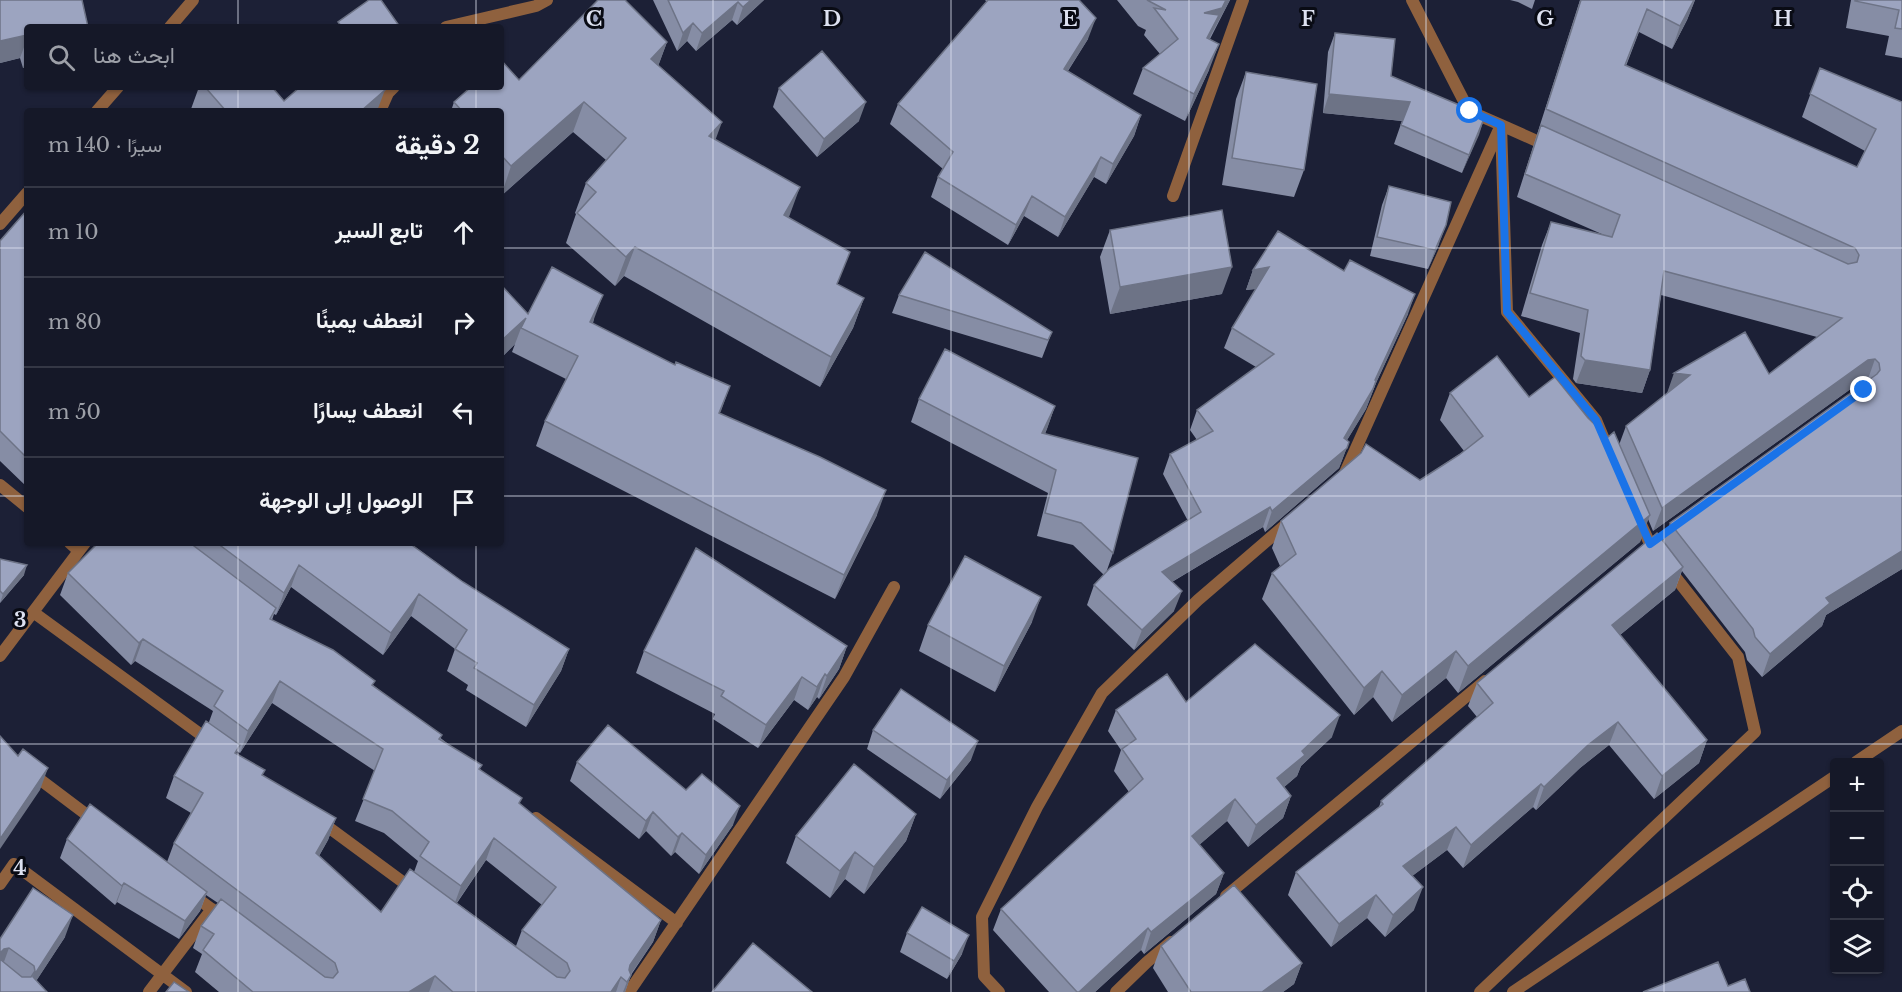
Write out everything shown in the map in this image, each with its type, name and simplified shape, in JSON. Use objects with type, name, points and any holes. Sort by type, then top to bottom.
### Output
[{"type":"street","points":[[173,24],[193,0]]},
{"type":"street","points":[[459,24],[536,6],[547,0]]},
{"type":"street","points":[[1173,196],[1243,0]]},
{"type":"street","points":[[1412,0],[1470,111],[1554,149]]},
{"type":"street","points":[[100,108],[116,90]]},
{"type":"street","points":[[381,108],[391,90]]},
{"type":"street","points":[[1501,125],[1507,312],[1596,420],[1610,451]]},
{"type":"street","points":[[1338,480],[1346,473],[1501,125]]},
{"type":"street","points":[[0,224],[24,196]]},
{"type":"street","points":[[0,485],[24,505]]},
{"type":"street","points":[[1480,992],[1755,732],[1738,657],[1650,545],[1632,503]]},
{"type":"street","points":[[999,992],[984,976],[982,917],[1037,807],[1102,693],[1198,600],[1303,510]]},
{"type":"street","points":[[0,656],[78,546]]},
{"type":"street","points":[[629,992],[844,677],[894,587]]},
{"type":"street","points":[[33,612],[216,746]]},
{"type":"street","points":[[1220,901],[1494,673]]},
{"type":"street","points":[[1862,758],[1902,731]]},
{"type":"street","points":[[18,764],[102,826]]},
{"type":"street","points":[[1513,992],[1830,780]]},
{"type":"street","points":[[525,810],[677,923]]},
{"type":"street","points":[[313,816],[429,901]]},
{"type":"street","points":[[0,884],[14,864],[186,992]]},
{"type":"street","points":[[184,889],[231,923]]},
{"type":"street","points":[[149,992],[212,909]]},
{"type":"street","points":[[1116,992],[1183,931]]},
{"type":"building","points":[[0,0],[82,0],[87,24],[24,24],[24,36],[0,41]]},
{"type":"building","points":[[369,0],[381,0],[398,24],[340,24],[338,22]]},
{"type":"building","points":[[598,0],[625,0],[667,42],[651,59],[722,122],[709,136],[800,187],[784,215],[850,252],[837,284],[864,298],[831,357],[635,247],[626,257],[577,213],[596,192],[586,183],[626,138],[584,102],[511,166],[504,158],[504,108],[459,108],[454,102],[468,90],[504,90],[504,63],[519,80]]},
{"type":"building","points":[[668,0],[751,0],[743,7],[738,2],[702,33],[693,23],[683,33]]},
{"type":"building","points":[[988,0],[1079,0],[1096,18],[1064,69],[1141,115],[1113,164],[1101,157],[1065,217],[1032,196],[1016,225],[938,177],[953,152],[898,104]]},
{"type":"building","points":[[1147,0],[1226,0],[1222,8],[1204,13],[1219,15],[1207,38],[1219,44],[1194,94],[1143,68],[1178,39],[1154,8],[1166,10]]},
{"type":"building","points":[[1581,0],[1694,0],[1680,26],[1647,9],[1625,65],[1857,167],[1876,129],[1810,94],[1820,68],[1902,102],[1902,551],[1826,598],[1830,603],[1770,654],[1670,523],[1877,374],[1880,370],[1879,363],[1875,359],[1868,360],[1662,508],[1626,426],[1690,375],[1674,373],[1745,332],[1769,374],[1842,318],[1664,271],[1650,370],[1585,360],[1581,356],[1588,310],[1530,293],[1551,222],[1612,237],[1620,215],[1525,174],[1541,125],[1848,264],[1857,262],[1859,255],[1855,248],[1546,109]]},
{"type":"building","points":[[1855,0],[1902,0],[1902,29],[1895,28],[1899,10]]},
{"type":"building","points":[[1335,33],[1395,39],[1391,76],[1485,116],[1469,155],[1401,125],[1410,102],[1329,94]]},
{"type":"building","points":[[822,51],[866,102],[824,139],[779,88]]},
{"type":"building","points":[[1246,72],[1317,84],[1304,170],[1232,158]]},
{"type":"building","points":[[208,90],[275,90],[284,101],[297,90],[385,90],[364,108],[223,108]]},
{"type":"building","points":[[1389,186],[1451,202],[1446,225],[1435,250],[1377,237]]},
{"type":"building","points":[[1222,210],[1232,267],[1120,287],[1110,230]]},
{"type":"building","points":[[24,213],[24,455],[0,431],[0,241]]},
{"type":"building","points":[[1278,231],[1344,271],[1350,260],[1415,294],[1375,380],[1373,389],[1344,438],[1349,442],[1347,448],[1272,511],[1270,507],[1162,572],[1182,591],[1142,630],[1094,585],[1110,568],[1201,512],[1170,454],[1213,431],[1197,410],[1274,354],[1232,328],[1269,267],[1253,270]]},
{"type":"building","points":[[925,252],[1052,332],[1048,340],[899,295]]},
{"type":"building","points":[[552,267],[603,295],[590,322],[675,365],[676,362],[730,386],[719,413],[820,457],[886,490],[844,575],[545,421],[578,356],[521,328],[526,318],[504,338],[504,288],[528,314]]},
{"type":"building","points":[[945,349],[1055,406],[1042,433],[1138,458],[1113,553],[1081,523],[1045,513],[1056,470],[919,399]]},
{"type":"building","points":[[1497,356],[1529,397],[1555,377],[1588,418],[1608,437],[1614,432],[1650,515],[1468,666],[1456,651],[1402,695],[1382,671],[1364,688],[1272,573],[1296,554],[1281,521],[1361,453],[1366,444],[1420,480],[1459,455],[1483,436],[1450,393]]},
{"type":"building","points":[[1657,533],[1683,567],[1612,625],[1707,740],[1662,776],[1618,722],[1588,745],[1544,787],[1541,784],[1471,845],[1456,827],[1403,866],[1423,887],[1393,915],[1376,895],[1339,924],[1296,872],[1383,804],[1381,801],[1493,703],[1477,683]]},
{"type":"building","points":[[95,546],[194,546],[276,608],[270,619],[333,650],[375,681],[372,685],[442,735],[439,739],[482,765],[479,769],[522,798],[519,803],[661,920],[630,965],[631,975],[627,982],[621,977],[611,992],[453,992],[435,976],[409,992],[253,992],[203,950],[214,934],[201,926],[221,899],[325,977],[333,978],[338,972],[335,963],[174,843],[203,793],[174,776],[206,721],[240,745],[235,753],[265,770],[262,775],[336,818],[316,853],[381,912],[410,869],[557,977],[565,978],[570,971],[567,963],[522,930],[556,887],[494,838],[461,886],[420,856],[429,842],[392,811],[363,799],[383,749],[280,681],[248,731],[214,706],[223,691],[143,639],[139,643],[68,573]]},
{"type":"building","points":[[221,546],[413,546],[463,582],[569,649],[534,705],[474,668],[477,663],[455,649],[467,630],[419,594],[391,633],[299,565],[284,593]]},
{"type":"building","points":[[696,548],[847,646],[817,687],[802,677],[766,725],[721,696],[724,691],[644,651]]},
{"type":"building","points":[[965,556],[1041,597],[1004,666],[928,625]]},
{"type":"building","points":[[0,559],[27,565],[3,594],[0,591]]},
{"type":"building","points":[[1255,644],[1340,715],[1302,751],[1305,755],[1277,778],[1291,796],[1256,825],[1235,799],[1192,836],[1224,873],[1151,932],[1148,928],[1077,992],[1001,909],[1143,779],[1122,749],[1136,739],[1116,710],[1167,674],[1186,702]]},
{"type":"building","points":[[901,689],[978,741],[947,780],[873,730]]},
{"type":"building","points":[[608,725],[686,790],[702,774],[740,806],[706,855],[682,833],[678,837],[653,812],[646,821],[577,762]]},
{"type":"building","points":[[0,736],[18,756],[23,749],[48,768],[0,839]]},
{"type":"building","points":[[854,764],[916,814],[874,867],[855,852],[840,871],[796,836]]},
{"type":"building","points":[[90,804],[207,892],[185,921],[124,883],[122,886],[67,839]]},
{"type":"building","points":[[1234,885],[1302,963],[1262,992],[1191,992],[1161,946]]},
{"type":"building","points":[[33,888],[73,915],[33,977],[47,992],[0,992],[0,939]],"holes":[[[9,948],[34,966],[35,971],[31,977],[22,977],[1,960],[1,952]]]},
{"type":"building","points":[[922,907],[969,935],[954,961],[907,933]]},
{"type":"building","points":[[753,943],[812,992],[712,992]]},
{"type":"building","points":[[1718,962],[1728,986],[1745,979],[1750,992],[1643,992]]},
{"type":"building","points":[[174,982],[189,992],[166,992]]},
{"type":"route","points":[[1470,111],[1501,125],[1507,312],[1596,420],[1650,544],[1864,390]]}]
